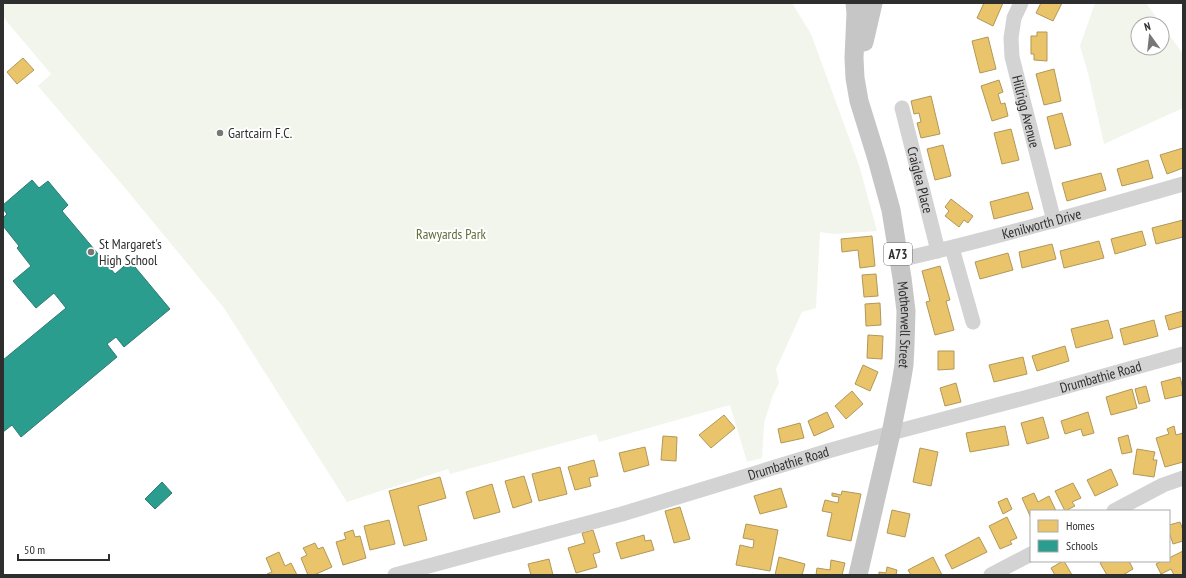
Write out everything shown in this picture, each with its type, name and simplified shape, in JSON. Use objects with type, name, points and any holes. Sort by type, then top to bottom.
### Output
[{"type":"main road","name":"Motherwell Street","points":[[855,3],[855,78],[859,101],[877,159],[890,210],[900,260],[906,311],[904,365],[858,575]]},
{"type":"main road","name":"A73","points":[[855,78],[860,64],[873,3]]},
{"type":"street","name":"Hillrigg Avenue","points":[[1021,3],[1014,18],[1011,38],[1012,57],[1054,221]]},
{"type":"street","name":"Craiglea Place","points":[[902,108],[945,249],[973,322]]},
{"type":"street","name":"Kenilworth Drive","points":[[900,260],[1054,221],[1183,184]]},
{"type":"street","name":"Drumbathie Road","points":[[395,575],[622,514],[890,433],[1183,354]]},
{"type":"street","points":[[1116,510],[1163,485],[1183,478]]},
{"type":"street","points":[[991,575],[1030,555]]},
{"type":"green space","name":"Rawyards Park","points":[[3,3],[792,3],[811,34],[859,165],[877,231],[834,234],[820,232],[816,308],[802,312],[776,369],[779,383],[773,395],[764,423],[762,458],[747,462],[730,405],[599,442],[596,434],[450,474],[448,469],[347,502],[224,308],[120,182],[38,86],[51,74],[3,17]]},
{"type":"green space","points":[[1095,3],[1146,3],[1155,16],[1130,16],[1130,56],[1170,56],[1170,36],[1183,54],[1183,108],[1104,144],[1088,73],[1080,46]]},
{"type":"building: Homes","points":[[984,3],[1003,3],[993,26],[977,18]]},
{"type":"building: Homes","points":[[1041,3],[1062,3],[1053,21],[1036,13]]},
{"type":"building: Homes","points":[[1037,32],[1047,32],[1047,61],[1034,60],[1034,54],[1031,54],[1031,36],[1037,36]]},
{"type":"building: Homes","points":[[988,37],[996,69],[980,73],[972,41]]},
{"type":"building: Homes","points":[[23,58],[34,70],[17,84],[7,72]]},
{"type":"building: Homes","points":[[1054,69],[1061,101],[1044,105],[1036,74]]},
{"type":"building: Homes","points":[[999,80],[1003,92],[998,94],[1001,104],[1005,103],[1008,116],[992,121],[981,86]]},
{"type":"building: Homes","points":[[931,96],[940,134],[921,138],[917,123],[921,122],[919,113],[914,114],[911,101]]},
{"type":"building: Homes","points":[[1062,113],[1071,145],[1055,149],[1047,117]]},
{"type":"building: Homes","points":[[1011,129],[1019,160],[1002,164],[994,133]]},
{"type":"building: Homes","points":[[943,145],[951,176],[935,180],[927,149]]},
{"type":"building: Homes","points":[[1183,148],[1183,168],[1167,174],[1160,155]]},
{"type":"building: Homes","points":[[1148,160],[1153,178],[1122,186],[1117,169]]},
{"type":"building: Homes","points":[[1101,173],[1106,190],[1067,201],[1062,183]]},
{"type":"building: Homes","points":[[1028,192],[1033,209],[994,219],[990,202]]},
{"type":"building: Homes","points":[[951,199],[973,216],[968,223],[964,220],[959,227],[945,216],[949,211],[945,207]]},
{"type":"building: Homes","points":[[1183,220],[1183,237],[1156,244],[1152,228]]},
{"type":"building: Homes","points":[[1142,231],[1146,245],[1115,254],[1111,239]]},
{"type":"building: Homes","points":[[872,236],[875,266],[860,268],[858,250],[842,252],[841,239]]},
{"type":"building: Homes","points":[[1099,241],[1104,258],[1064,268],[1060,251]]},
{"type":"building: Homes","points":[[1052,244],[1056,259],[1022,268],[1019,252]]},
{"type":"building: Homes","points":[[1008,253],[1013,270],[980,279],[975,262]]},
{"type":"building: Homes","points":[[940,266],[950,300],[946,301],[954,330],[935,335],[926,302],[930,301],[922,271]]},
{"type":"building: Homes","points":[[876,274],[878,296],[864,297],[862,275]]},
{"type":"building: Homes","points":[[880,303],[881,325],[866,326],[865,304]]},
{"type":"building: Homes","points":[[1183,311],[1183,326],[1169,330],[1165,316]]},
{"type":"building: Homes","points":[[1108,320],[1113,338],[1076,348],[1071,329]]},
{"type":"building: Homes","points":[[1154,320],[1158,336],[1124,345],[1120,329]]},
{"type":"building: Homes","points":[[868,335],[883,336],[882,359],[867,358]]},
{"type":"building: Homes","points":[[1065,346],[1069,361],[1037,371],[1032,356]]},
{"type":"building: Homes","points":[[938,351],[954,351],[954,369],[938,370]]},
{"type":"building: Homes","points":[[1023,357],[1027,374],[994,382],[989,365]]},
{"type":"building: Homes","points":[[863,365],[878,372],[870,391],[855,384]]},
{"type":"building: Homes","points":[[1180,377],[1183,395],[1165,399],[1161,382]]},
{"type":"building: Homes","points":[[956,383],[961,402],[945,406],[940,388]]},
{"type":"building: Homes","points":[[1146,386],[1150,401],[1139,404],[1135,389]]},
{"type":"building: Homes","points":[[1132,389],[1137,408],[1111,415],[1106,397]]},
{"type":"building: Homes","points":[[852,391],[863,404],[846,419],[835,406]]},
{"type":"building: Homes","points":[[827,412],[834,427],[814,436],[808,421]]},
{"type":"building: Homes","points":[[1088,412],[1094,433],[1083,436],[1081,429],[1065,434],[1061,421]]},
{"type":"building: Homes","points":[[724,415],[735,428],[711,448],[699,435]]},
{"type":"building: Homes","points":[[1043,417],[1049,438],[1027,444],[1021,423]]},
{"type":"building: Homes","points":[[800,423],[804,438],[781,443],[778,429]]},
{"type":"building: Homes","points":[[1005,426],[1009,445],[970,452],[966,433]]},
{"type":"building: Homes","points":[[1174,426],[1176,435],[1183,433],[1183,462],[1165,467],[1156,438],[1169,434],[1167,429]]},
{"type":"building: Homes","points":[[1128,435],[1132,452],[1122,454],[1118,438]]},
{"type":"building: Homes","points":[[663,436],[677,437],[676,461],[661,460]]},
{"type":"building: Homes","points":[[645,447],[649,465],[624,472],[619,453]]},
{"type":"building: Homes","points":[[920,448],[938,452],[931,486],[913,482]]},
{"type":"building: Homes","points":[[1137,449],[1155,452],[1153,460],[1157,460],[1154,477],[1133,474]]},
{"type":"building: Homes","points":[[594,460],[598,476],[589,478],[591,486],[575,490],[568,467]]},
{"type":"building: Homes","points":[[560,467],[567,494],[539,501],[532,474]]},
{"type":"building: Homes","points":[[1111,469],[1118,485],[1095,496],[1087,480]]},
{"type":"building: Homes","points":[[524,476],[532,502],[513,508],[505,481]]},
{"type":"building: Homes","points":[[440,477],[446,498],[418,506],[427,540],[404,546],[389,491]]},
{"type":"building: Homes","points":[[1073,483],[1081,498],[1072,502],[1075,506],[1064,510],[1055,491]]},
{"type":"building: Homes","points":[[492,484],[500,512],[474,519],[466,492]]},
{"type":"building: Homes","points":[[781,488],[787,507],[760,514],[754,496]]},
{"type":"building: Homes","points":[[842,491],[861,494],[851,541],[827,536],[832,513],[822,511],[825,500],[838,503],[839,497],[832,496],[832,493],[841,495]]},
{"type":"building: Homes","points":[[1034,493],[1038,502],[1049,496],[1056,510],[1030,510],[1030,516],[1022,498]]},
{"type":"building: Homes","points":[[1007,498],[1012,509],[1003,514],[998,502]]},
{"type":"building: Homes","points":[[680,507],[690,539],[674,543],[665,511]]},
{"type":"building: Homes","points":[[892,510],[910,514],[905,537],[887,533]]},
{"type":"building: Homes","points":[[1007,517],[1017,538],[1010,541],[1012,544],[1000,549],[989,526]]},
{"type":"building: Homes","points":[[389,520],[395,544],[370,550],[364,526]]},
{"type":"building: Homes","points":[[1180,522],[1183,530],[1183,541],[1173,544],[1170,535],[1170,525]]},
{"type":"building: Homes","points":[[746,524],[778,530],[770,571],[736,565],[740,545],[753,548],[754,540],[743,538]]},
{"type":"building: Homes","points":[[353,530],[355,537],[360,536],[366,558],[343,565],[336,542],[346,539],[344,533]]},
{"type":"building: Homes","points":[[593,530],[600,552],[593,554],[597,567],[576,573],[568,548],[585,543],[582,533]]},
{"type":"building: Homes","points":[[644,535],[645,541],[651,540],[654,550],[621,559],[616,543]]},
{"type":"building: Homes","points":[[979,537],[987,552],[952,569],[945,555]]},
{"type":"building: Homes","points":[[315,543],[318,549],[323,547],[332,567],[314,575],[308,575],[301,558],[307,555],[303,548]]},
{"type":"building: Homes","points":[[1183,551],[1183,575],[1174,575],[1171,569],[1161,574],[1156,564],[1160,562],[1170,562],[1170,558]]},
{"type":"building: Homes","points":[[279,552],[285,566],[291,563],[297,575],[267,575],[272,572],[266,558]]},
{"type":"building: Homes","points":[[779,557],[805,564],[802,575],[775,575]]},
{"type":"building: Homes","points":[[933,557],[942,575],[911,575],[908,570]]},
{"type":"building: Homes","points":[[549,559],[553,575],[531,575],[528,564]]},
{"type":"building: Homes","points":[[831,560],[845,563],[842,575],[816,575],[817,568],[830,570]]},
{"type":"building: Homes","points":[[1061,562],[1065,562],[1072,575],[1055,575],[1051,568]]},
{"type":"building: Homes","points":[[1130,562],[1133,569],[1123,575],[1107,575],[1100,563]]},
{"type":"building: Homes","points":[[887,567],[897,570],[896,575],[879,575],[879,572],[886,573]]},
{"type":"building: Schools","points":[[32,180],[39,188],[48,181],[68,205],[62,211],[115,274],[130,261],[170,309],[124,347],[116,337],[107,344],[117,357],[21,437],[12,425],[3,432],[3,360],[66,308],[54,293],[36,308],[13,281],[31,266],[17,248],[19,246],[3,226],[3,218],[7,214],[3,209],[3,205]]},
{"type":"building: Schools","points":[[162,482],[172,493],[155,509],[145,499]]},
{"type":"place","name":"Gartcairn F.C.","points":[[220,133]]},
{"type":"place","name":"St Margaret's High School","points":[[91,252]]}]
